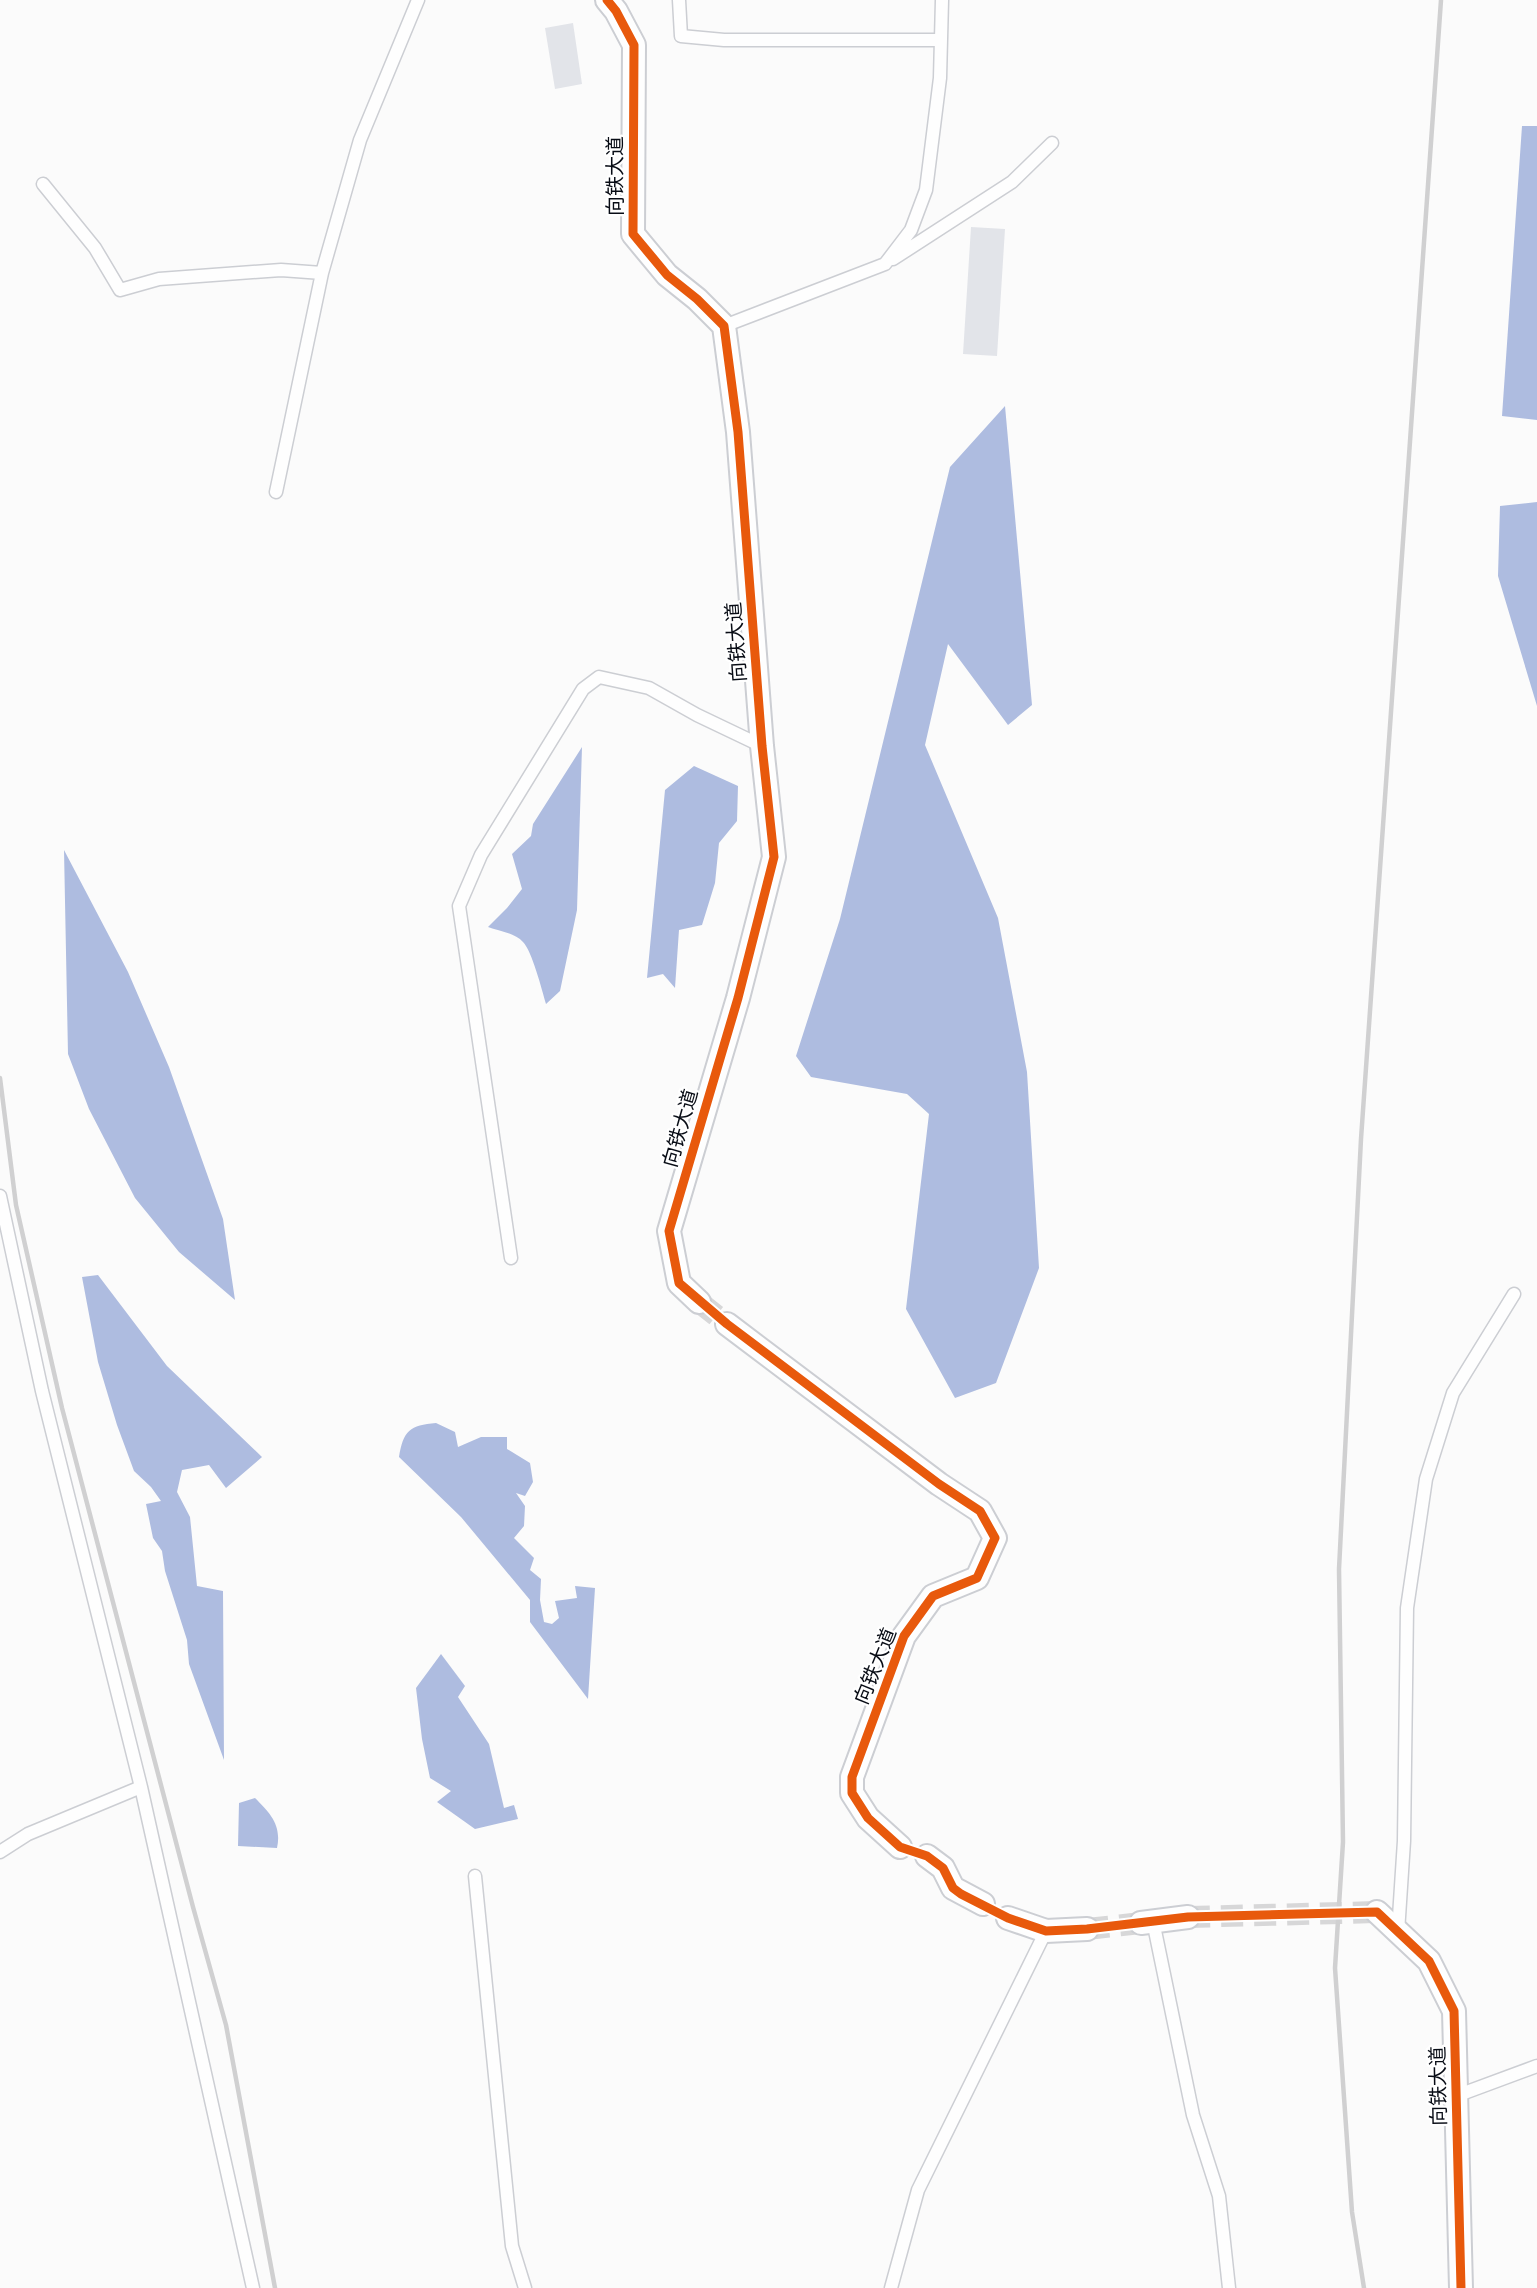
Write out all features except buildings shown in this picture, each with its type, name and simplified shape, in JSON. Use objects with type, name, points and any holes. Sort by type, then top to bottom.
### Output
[{"type":"street","name":"向铁大道","points":[[607,0],[616,11],[634,45],[633,234],[667,275],[697,298],[724,326],[738,432],[762,746],[774,857],[738,998],[669,1231],[679,1283],[699,1302]]},
{"type":"street","name":"向铁大道","points":[[727,1324],[939,1484],[980,1511],[995,1538],[977,1578],[933,1596],[904,1636],[852,1777],[852,1793],[868,1818],[900,1847]]},
{"type":"street","points":[[927,1856],[943,1868],[953,1888],[983,1904]]},
{"type":"street","name":"向铁大道","points":[[1377,1912],[1429,1961],[1454,2011],[1461,2288]]},
{"type":"street","points":[[1147,1922],[1188,1917]]},
{"type":"street","points":[[1008,1918],[1046,1931],[1087,1929]]},
{"type":"lane","points":[[276,492],[322,273],[360,140],[418,0]]},
{"type":"lane","points":[[678,0],[681,36],[724,40],[941,40]]},
{"type":"lane","points":[[885,264],[911,230],[926,190],[940,78],[942,0]]},
{"type":"lane","points":[[724,326],[885,264],[1012,182],[1052,143]]},
{"type":"lane","points":[[43,184],[95,248],[120,290],[159,279],[281,270],[322,273]]},
{"type":"lane","points":[[511,1258],[459,906],[481,855],[583,689],[599,677],[649,688],[697,715],[762,746]]},
{"type":"lane","points":[[0,1196],[42,1391],[141,1787],[253,2288]]},
{"type":"lane","points":[[1397,1933],[1404,1842],[1407,1608],[1426,1479],[1453,1393],[1514,1294]]},
{"type":"lane","points":[[0,1852],[28,1834],[141,1787]]},
{"type":"lane","points":[[475,1876],[512,2246],[525,2288]]},
{"type":"lane","points":[[1147,1922],[1193,2115],[1219,2196],[1229,2288]]},
{"type":"lane","points":[[891,2288],[918,2190],[1046,1931]]},
{"type":"lane","points":[[1456,2096],[1537,2066]]},
{"type":"water","points":[[1522,126],[1537,126],[1537,420],[1502,416]]},
{"type":"water","points":[[1005,406],[1032,705],[1008,725],[948,644],[925,745],[998,918],[1027,1072],[1039,1268],[996,1383],[955,1398],[906,1309],[929,1114],[907,1094],[811,1077],[796,1056],[840,919],[950,467]]},
{"type":"water","points":[[1537,502],[1537,706],[1498,576],[1500,506]]},
{"type":"water","points":[[582,747],[577,910],[560,991],[546,1004],[533,962],[523,942],[511,934],[488,927],[522,889],[512,854],[531,836],[533,824]]},
{"type":"water","points":[[694,766],[738,786],[737,821],[719,843],[715,883],[702,925],[679,930],[675,988],[663,974],[647,978],[665,790]]},
{"type":"water","points":[[64,850],[128,972],[169,1067],[223,1219],[235,1300],[179,1252],[135,1198],[89,1109],[68,1054]]},
{"type":"water","points":[[98,1275],[167,1366],[262,1457],[226,1488],[209,1465],[182,1470],[177,1492],[190,1517],[197,1586],[223,1591],[224,1760],[189,1664],[187,1640],[165,1571],[162,1551],[153,1538],[146,1504],[161,1501],[151,1487],[134,1471],[98,1362],[82,1277]]},
{"type":"water","points":[[436,1423],[455,1432],[458,1447],[481,1437],[507,1437],[507,1449],[530,1463],[533,1482],[525,1496],[516,1493],[525,1506],[524,1526],[514,1538],[534,1558],[530,1570],[541,1579],[540,1600],[544,1622],[552,1624],[559,1618],[555,1601],[577,1598],[575,1586],[595,1588],[588,1699],[530,1622],[530,1600],[461,1517],[399,1457],[403,1441],[409,1431]]},
{"type":"water","points":[[441,1654],[465,1686],[458,1697],[489,1744],[504,1808],[514,1805],[518,1819],[475,1829],[437,1802],[451,1791],[430,1778],[422,1739],[416,1688]]},
{"type":"water","points":[[255,1798],[274,1820],[278,1833],[277,1848],[238,1846],[239,1803]]},
{"type":"tunnel","points":[[699,1302],[727,1324]]},
{"type":"tunnel","points":[[1188,1917],[1377,1912]]},
{"type":"tunnel","points":[[1087,1929],[1141,1923]]},
{"type":"railway","points":[[1364,2288],[1352,2212],[1335,1968],[1343,1842],[1339,1569],[1361,1139],[1441,0]]},
{"type":"railway","points":[[0,1078],[16,1205],[62,1408],[226,2025],[275,2288]]},
{"type":"cycle path","points":[[607,0],[616,11],[634,45],[633,234],[667,275],[697,299],[724,326],[738,432],[762,746],[774,857],[738,998],[669,1231],[679,1283],[727,1324],[939,1484],[980,1511],[995,1538],[977,1578],[933,1596],[904,1636],[852,1777],[852,1793],[868,1818],[900,1847],[927,1856],[943,1868],[953,1888],[961,1894],[1008,1918],[1046,1931],[1087,1929],[1188,1917],[1377,1912],[1429,1961],[1454,2011],[1461,2288]]}]
